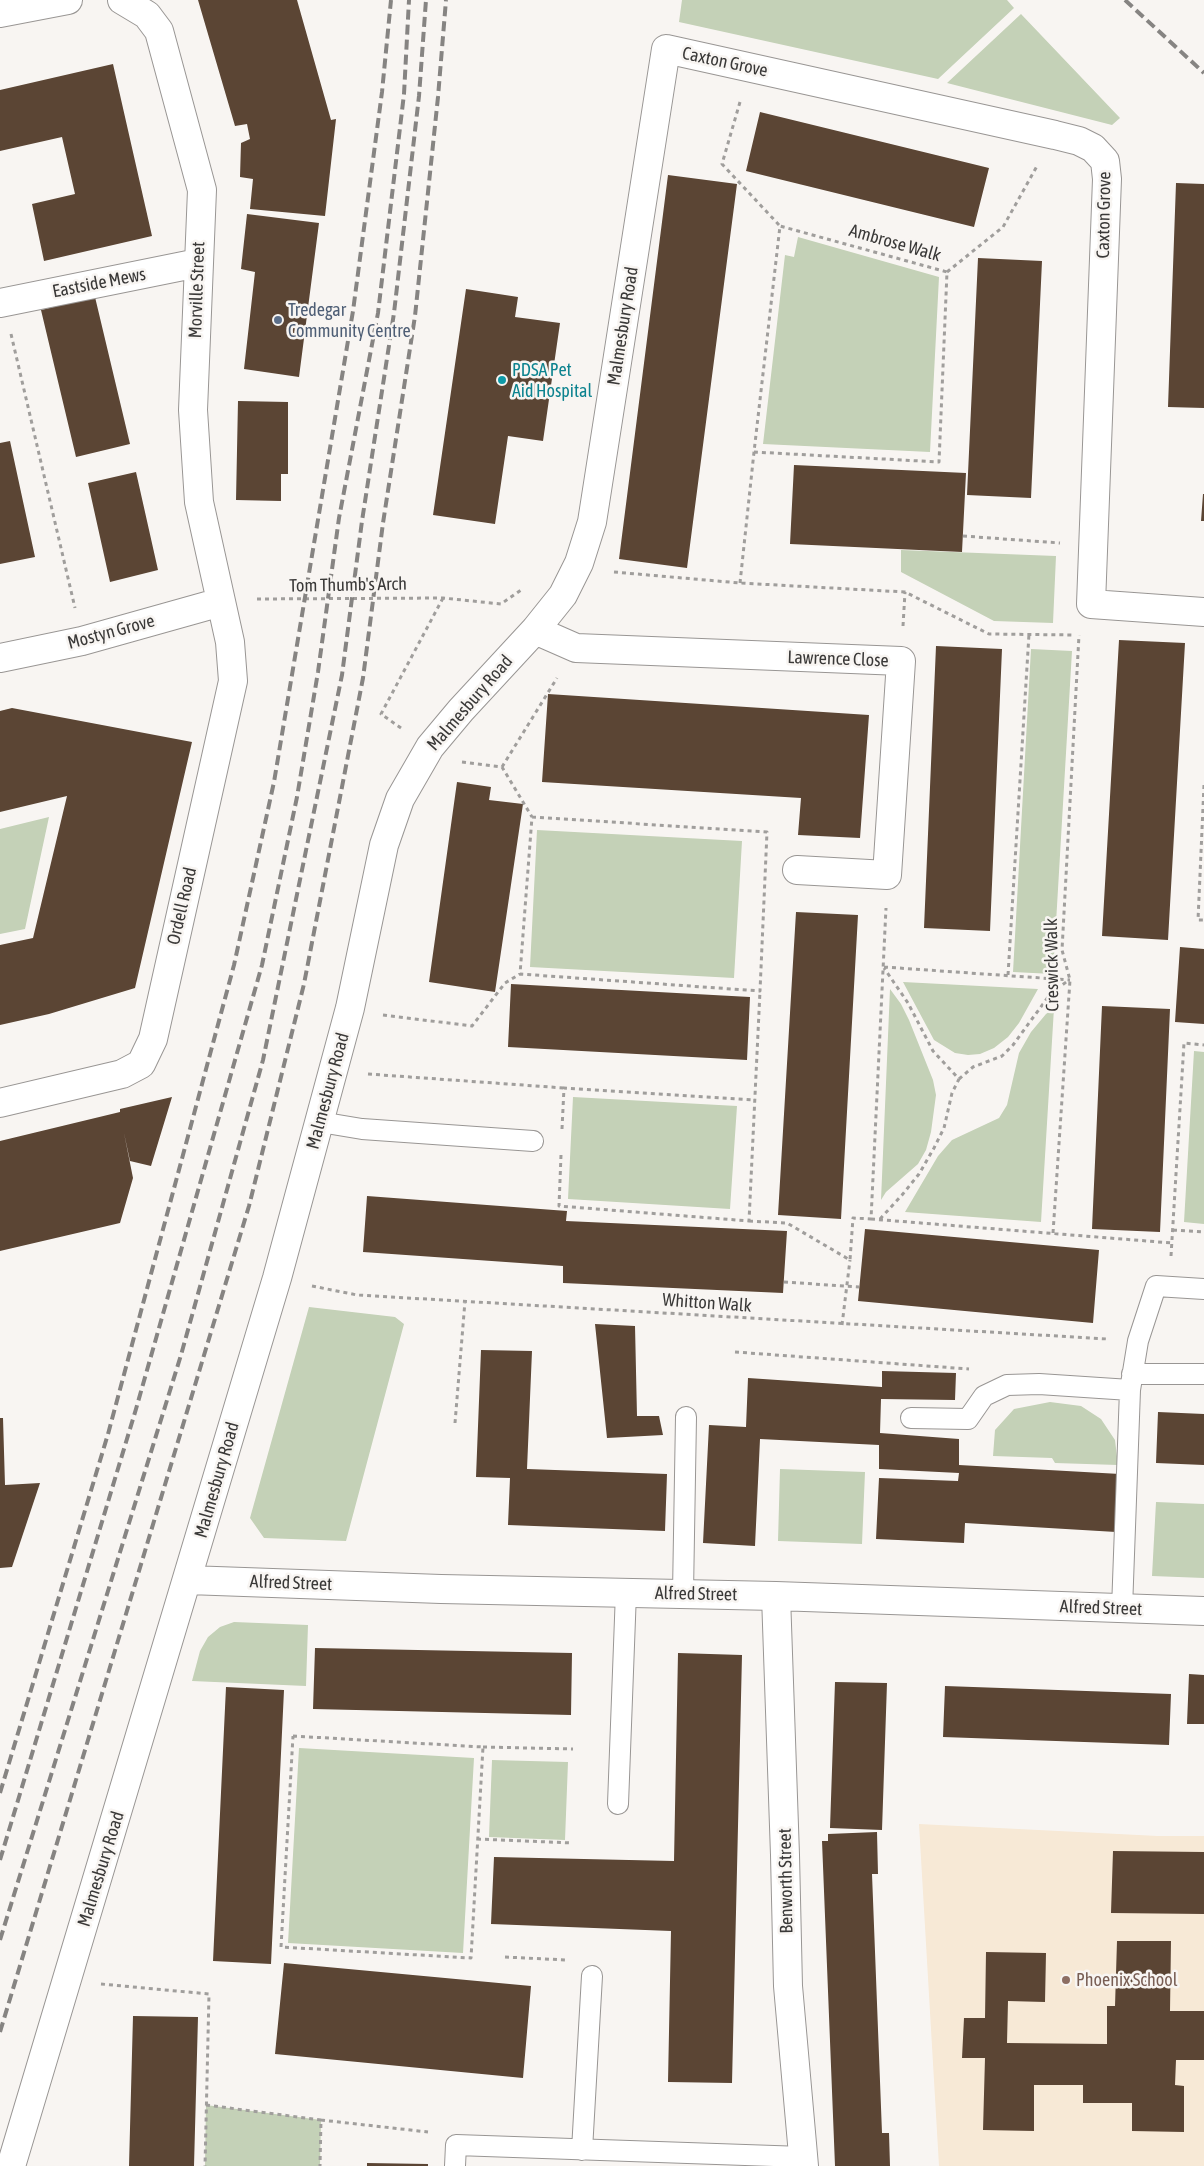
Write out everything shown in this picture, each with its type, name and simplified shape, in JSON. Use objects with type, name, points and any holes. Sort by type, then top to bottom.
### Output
[{"type":"street","points":[[0,13],[68,0]]},
{"type":"street","name":"Morville Street","points":[[122,0],[147,15],[159,31],[202,190],[193,410],[199,502],[221,602]]},
{"type":"street","name":"Caxton Grove","points":[[666,49],[1055,135],[1079,141],[1093,148],[1105,161],[1107,179],[1091,604],[1204,612]]},
{"type":"street","name":"Malmesbury Road","points":[[11,2166],[277,1278],[336,1066],[384,845],[400,800],[427,752],[462,710],[535,630],[562,596],[579,563],[592,522],[666,49]]},
{"type":"street","name":"Eastside Mews","points":[[2,303],[198,263]]},
{"type":"street","name":"Mostyn Grove","points":[[0,658],[82,641],[221,602]]},
{"type":"street","name":"Ordell Road","points":[[0,1102],[122,1074],[141,1064],[153,1039],[233,681],[230,642],[221,602]]},
{"type":"street","name":"Lawrence Close","points":[[535,630],[576,648],[901,661],[887,875]]},
{"type":"street","points":[[797,870],[887,875]]},
{"type":"street","name":"Alfred Street","points":[[188,1580],[441,1589],[683,1593],[1204,1611]]},
{"type":"street","name":"Benworth Street","points":[[776,1596],[788,1986],[803,2161]]},
{"type":"lane","points":[[320,1122],[362,1129],[533,1141]]},
{"type":"lane","points":[[1122,1609],[1131,1382],[1138,1341],[1156,1286],[1204,1288]]},
{"type":"lane","points":[[911,1418],[968,1419],[984,1396],[1007,1385],[1131,1382],[1204,1374]]},
{"type":"lane","points":[[683,1593],[686,1417]]},
{"type":"lane","points":[[618,1804],[626,1592]]},
{"type":"lane","points":[[582,2150],[592,1976]]},
{"type":"lane","points":[[455,2166],[456,2145],[803,2161]]},
{"type":"path","points":[[740,583],[780,226],[722,164],[750,67]]},
{"type":"path","points":[[947,272],[1003,228],[1055,135]]},
{"type":"path","name":"Ambrose Walk","points":[[754,452],[939,462],[947,272],[780,226]]},
{"type":"path","points":[[2,303],[82,641]]},
{"type":"path","points":[[963,536],[1094,546]]},
{"type":"path","points":[[614,572],[740,583],[904,592],[989,634],[1029,634],[1008,975]]},
{"type":"path","name":"Tom Thumb's Arch","points":[[254,600],[443,598],[501,604],[523,588]]},
{"type":"path","points":[[443,598],[381,714],[427,752],[502,767],[532,817],[520,974]]},
{"type":"path","name":"Creswick Walk","points":[[1029,634],[1078,635],[1062,950],[1070,980],[1053,1233]]},
{"type":"path","points":[[502,767],[576,648]]},
{"type":"path","points":[[1204,785],[1198,920],[1204,920]]},
{"type":"path","points":[[532,817],[767,832],[749,1221]]},
{"type":"path","points":[[871,1219],[887,875]]},
{"type":"path","points":[[884,967],[1070,980]]},
{"type":"path","points":[[884,967],[908,1003],[933,1051],[959,1079]]},
{"type":"path","points":[[350,1008],[386,1015],[472,1026],[505,984],[520,974],[760,991]]},
{"type":"path","points":[[879,1220],[902,1195],[934,1148],[944,1128],[952,1093],[959,1079],[973,1068],[1002,1056],[1013,1045],[1051,993],[1070,980]]},
{"type":"path","points":[[1204,1045],[1184,1043],[1173,1230],[1204,1232]]},
{"type":"path","points":[[336,1066],[371,1075],[755,1100]]},
{"type":"path","points":[[562,1137],[564,1088]]},
{"type":"path","points":[[562,1147],[559,1206],[787,1223],[850,1260]]},
{"type":"path","points":[[842,1325],[853,1218],[1172,1243]]},
{"type":"path","name":"Whitton Walk","points":[[277,1278],[357,1295],[1138,1341]]},
{"type":"path","points":[[784,1282],[859,1287]]},
{"type":"path","points":[[455,1423],[465,1301]]},
{"type":"path","points":[[735,1352],[976,1369],[984,1396]]},
{"type":"path","points":[[483,1747],[471,1958],[281,1947],[293,1736],[483,1747],[573,1749]]},
{"type":"path","points":[[477,1839],[572,1843]]},
{"type":"path","points":[[505,1957],[567,1960],[566,1970]]},
{"type":"path","points":[[68,1980],[209,1994],[205,2166]]},
{"type":"path","points":[[206,2105],[432,2133],[456,2145]]},
{"type":"path","points":[[320,2166],[321,2120]]},
{"type":"shaded area","name":"Phoenix School","points":[[919,1824],[1158,1836],[1204,1836],[1204,2166],[939,2166]]},
{"type":"green space","points":[[682,0],[1007,0],[1014,8],[938,79],[679,22]]},
{"type":"green space","points":[[1021,14],[1120,118],[1112,125],[947,83]]},
{"type":"green space","points":[[798,237],[939,277],[930,452],[763,444],[785,255],[794,257]]},
{"type":"green space","points":[[901,550],[1056,556],[1053,623],[994,621],[901,572]]},
{"type":"green space","points":[[1031,649],[1072,651],[1053,974],[1013,972]]},
{"type":"green space","points":[[49,817],[25,929],[0,934],[0,829]]},
{"type":"green space","points":[[537,830],[742,841],[734,978],[530,967]]},
{"type":"green space","points":[[903,982],[1038,989],[1019,1023],[1008,1037],[994,1048],[980,1054],[968,1055],[955,1053],[934,1040]]},
{"type":"green space","points":[[890,989],[901,1004],[909,1020],[933,1080],[936,1095],[931,1132],[926,1150],[918,1164],[886,1192],[881,1200]]},
{"type":"green space","points":[[1054,1008],[1041,1222],[905,1212],[938,1156],[952,1140],[999,1118],[1007,1105],[1019,1053],[1031,1032],[1046,1014]]},
{"type":"green space","points":[[1194,1051],[1204,1052],[1204,1224],[1184,1222]]},
{"type":"green space","points":[[573,1097],[737,1106],[730,1209],[568,1199]]},
{"type":"green space","points":[[309,1307],[395,1317],[404,1324],[346,1541],[264,1538],[250,1518]]},
{"type":"green space","points":[[1050,1402],[1081,1406],[1101,1419],[1115,1440],[1118,1465],[1055,1463],[1052,1458],[993,1456],[995,1430],[1014,1409]]},
{"type":"green space","points":[[780,1469],[865,1472],[862,1544],[778,1541]]},
{"type":"green space","points":[[1156,1502],[1204,1504],[1204,1578],[1152,1576]]},
{"type":"green space","points":[[234,1622],[308,1625],[306,1686],[192,1681],[200,1651],[208,1637],[220,1627]]},
{"type":"green space","points":[[299,1748],[474,1758],[463,1953],[288,1943]]},
{"type":"green space","points":[[492,1760],[568,1762],[565,1840],[489,1837]]},
{"type":"green space","points":[[206,2105],[321,2120],[320,2166],[205,2166]]},
{"type":"building","points":[[198,0],[297,0],[331,120],[336,119],[325,216],[250,209],[253,179],[240,177],[241,143],[250,139],[247,124],[235,126]]},
{"type":"building","points":[[113,64],[152,236],[44,261],[32,204],[75,194],[62,137],[0,151],[0,90]]},
{"type":"building","points":[[760,112],[989,168],[974,227],[746,171]]},
{"type":"building","points":[[668,175],[737,184],[687,568],[619,559]]},
{"type":"building","points":[[1176,183],[1204,184],[1204,408],[1168,407]]},
{"type":"building","name":"Tredegar Community Centre","points":[[247,214],[319,223],[299,377],[244,369],[255,272],[241,269]]},
{"type":"building","points":[[978,258],[1042,261],[1031,498],[967,495]]},
{"type":"building","name":"PDSA Pet Aid Hospital","points":[[466,289],[518,297],[515,317],[560,323],[543,441],[508,436],[495,524],[433,515]]},
{"type":"building","points":[[95,297],[130,444],[76,457],[41,310]]},
{"type":"building","points":[[238,401],[288,402],[288,474],[281,474],[281,501],[236,500]]},
{"type":"building","points":[[10,441],[35,557],[0,564],[0,443]]},
{"type":"building","points":[[794,465],[966,473],[962,552],[790,544]]},
{"type":"building","points":[[136,472],[158,570],[110,582],[88,483]]},
{"type":"building","points":[[1203,494],[1204,521],[1201,521]]},
{"type":"building","points":[[1119,640],[1185,643],[1168,940],[1102,936]]},
{"type":"building","points":[[936,646],[1002,649],[990,931],[924,928]]},
{"type":"building","points":[[548,694],[869,715],[860,838],[798,835],[801,798],[542,782]]},
{"type":"building","points":[[12,708],[192,742],[135,988],[49,1014],[0,1025],[0,945],[33,938],[67,796],[0,812],[0,711]]},
{"type":"building","points":[[457,782],[491,787],[489,800],[523,804],[495,992],[429,982]]},
{"type":"building","points":[[796,912],[858,915],[841,1219],[778,1215]]},
{"type":"building","points":[[1180,947],[1204,949],[1204,1024],[1175,1022]]},
{"type":"building","points":[[511,984],[750,997],[747,1060],[508,1047]]},
{"type":"building","points":[[1102,1006],[1170,1009],[1160,1232],[1092,1229]]},
{"type":"building","points":[[172,1097],[151,1166],[130,1161],[124,1133],[133,1178],[120,1223],[0,1251],[0,1141],[120,1112],[120,1109]]},
{"type":"building","points":[[367,1196],[567,1211],[566,1221],[787,1231],[783,1293],[563,1283],[563,1266],[363,1252]]},
{"type":"building","points":[[865,1229],[1099,1250],[1093,1323],[858,1301]]},
{"type":"building","points":[[595,1324],[635,1326],[637,1416],[659,1416],[663,1435],[607,1438]]},
{"type":"building","points":[[481,1350],[532,1351],[527,1469],[667,1474],[665,1531],[508,1525],[510,1478],[476,1477]]},
{"type":"building","points":[[882,1371],[956,1373],[955,1400],[881,1399],[880,1433],[959,1439],[959,1465],[1120,1474],[1116,1532],[965,1523],[964,1543],[876,1539],[879,1478],[958,1481],[959,1473],[879,1469],[879,1445],[760,1439],[755,1546],[703,1543],[709,1425],[746,1427],[748,1378],[882,1387]]},
{"type":"building","points":[[1158,1412],[1204,1414],[1204,1465],[1156,1463]]},
{"type":"building","points":[[0,1418],[3,1418],[5,1485],[40,1483],[12,1567],[0,1568]]},
{"type":"building","points":[[315,1648],[572,1653],[571,1715],[313,1709]]},
{"type":"building","points":[[678,1653],[742,1655],[732,2083],[668,2082],[671,1931],[491,1924],[494,1857],[674,1861]]},
{"type":"building","points":[[1189,1674],[1204,1675],[1204,1724],[1187,1724]]},
{"type":"building","points":[[835,1682],[887,1683],[882,1830],[830,1828]]},
{"type":"building","points":[[945,1686],[1171,1694],[1169,1745],[943,1737]]},
{"type":"building","points":[[226,1687],[284,1690],[271,1964],[213,1961]]},
{"type":"building","points":[[877,1832],[878,1874],[872,1874],[882,2133],[889,2133],[890,2166],[835,2166],[822,1841],[828,1841],[828,1834]]},
{"type":"building","points":[[1113,1851],[1204,1852],[1204,1914],[1111,1913]]},
{"type":"building","points":[[1117,1941],[1171,1941],[1170,2011],[1204,2011],[1204,2060],[1176,2060],[1175,2085],[1184,2086],[1184,2132],[1132,2131],[1132,2103],[1083,2103],[1083,2085],[1034,2085],[1034,2131],[983,2130],[985,2058],[962,2058],[964,2018],[985,2018],[986,1952],[1046,1953],[1045,2002],[1008,2001],[1007,2043],[1107,2044],[1107,2006],[1115,2006]]},
{"type":"building","points":[[284,1963],[531,1986],[523,2078],[275,2054]]},
{"type":"building","points":[[133,2016],[198,2017],[194,2166],[129,2166]]},
{"type":"building","points":[[367,2163],[428,2164],[428,2166],[367,2166]]},
{"type":"railway","points":[[0,1793],[108,1434],[234,965],[274,782],[353,311],[382,92],[391,0]]},
{"type":"railway","points":[[0,1860],[136,1409],[262,965],[297,797],[318,672],[339,518],[378,313],[404,94],[409,0]]},
{"type":"railway","points":[[0,1940],[181,1355],[263,1060],[342,675],[362,521],[394,313],[419,96],[426,0]]},
{"type":"railway","points":[[0,2032],[249,1206],[304,984],[363,678],[383,523],[415,316],[438,97],[446,0]]},
{"type":"railway","points":[[1125,0],[1204,73]]},
{"type":"place","name":"Tredegar Community Centre","points":[[278,320]]},
{"type":"place","name":"PDSA Pet Aid Hospital","points":[[502,380]]},
{"type":"place","name":"Phoenix School","points":[[1066,1980]]}]
